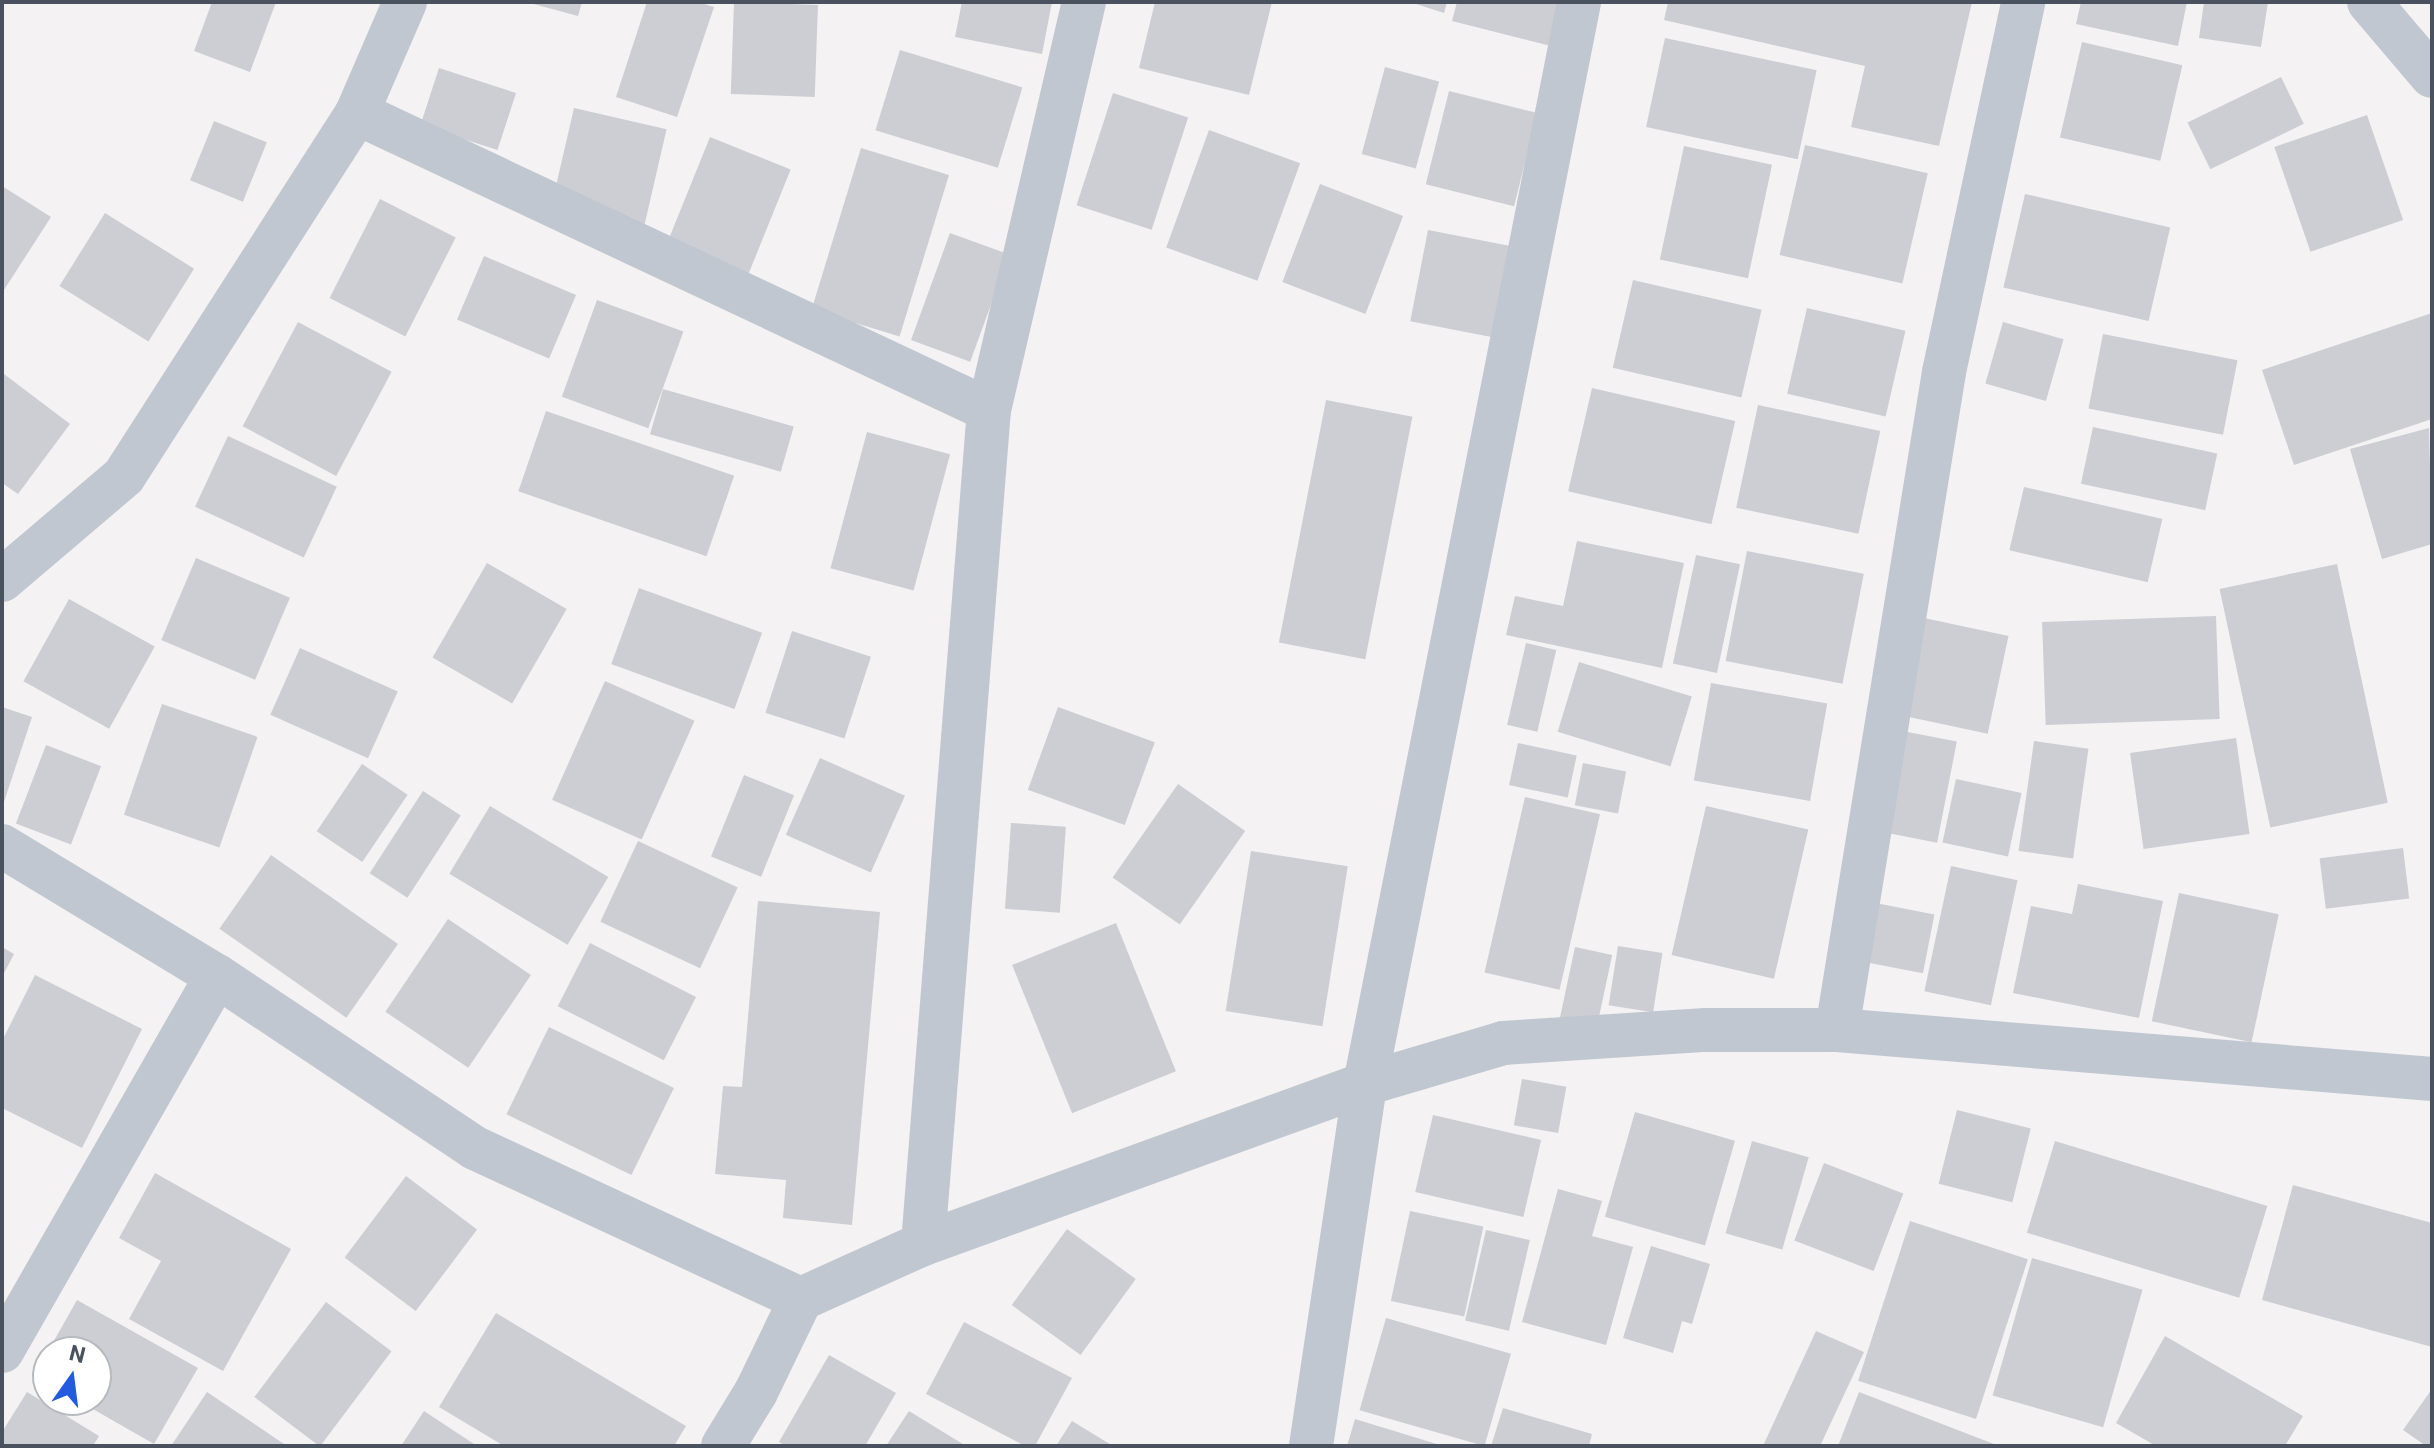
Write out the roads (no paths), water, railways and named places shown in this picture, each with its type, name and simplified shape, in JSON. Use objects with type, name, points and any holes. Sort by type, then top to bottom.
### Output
[{"type":"street","points":[[2,580],[124,476],[357,113],[405,2]]},
{"type":"street","points":[[923,1244],[989,410],[1084,2]]},
{"type":"street","points":[[1311,1446],[1365,1084],[1579,2]]},
{"type":"street","points":[[1837,1030],[1944,372],[2023,2]]},
{"type":"street","points":[[2369,2],[2432,76]]},
{"type":"street","points":[[357,113],[989,410]]},
{"type":"street","points":[[2,846],[217,976],[475,1148],[801,1299]]},
{"type":"street","points":[[2,1351],[217,976]]},
{"type":"street","points":[[723,1446],[756,1392],[801,1299],[923,1244],[1365,1084],[1503,1043],[1706,1030],[1837,1030],[2432,1079]]}]
